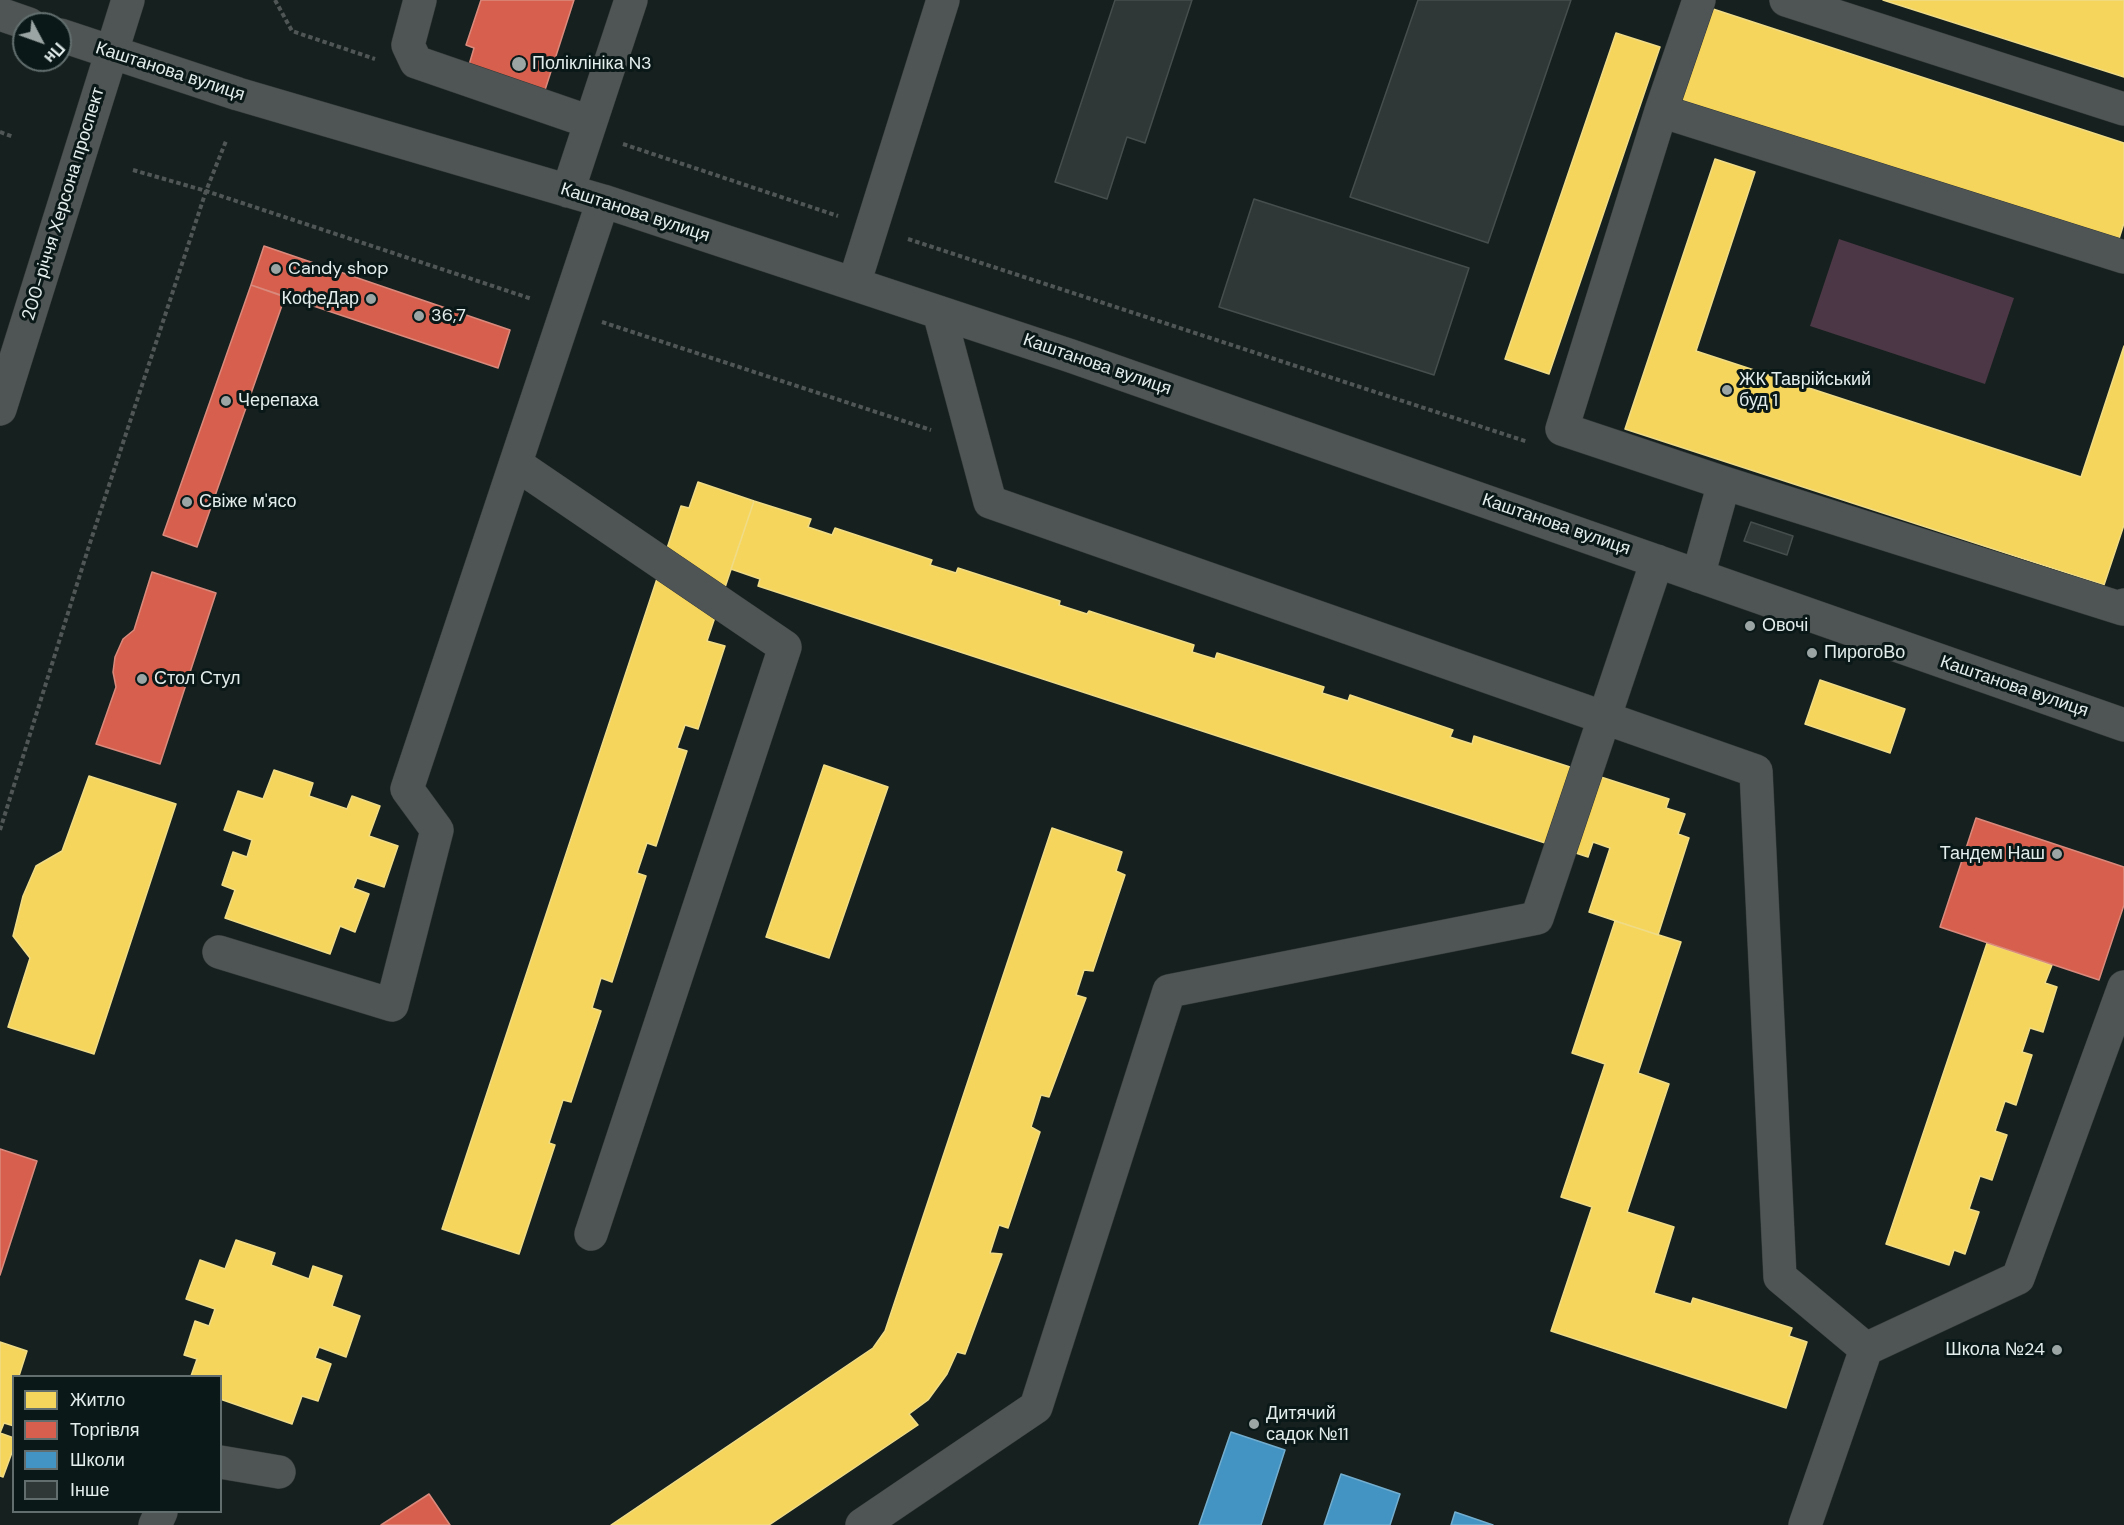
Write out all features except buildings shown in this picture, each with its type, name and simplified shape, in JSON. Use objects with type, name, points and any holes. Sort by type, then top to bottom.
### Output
[{"type":"street","name":"200-річчя Херсона проспект","points":[[0,409],[128,0]]},
{"type":"street","points":[[420,0],[408,45],[416,62],[588,127]]},
{"type":"street","points":[[568,191],[632,0]]},
{"type":"street","points":[[854,284],[943,0]]},
{"type":"street","points":[[1699,0],[1661,111],[1562,429],[1724,483],[2123,609],[2124,605]]},
{"type":"street","points":[[1786,0],[2124,109]]},
{"type":"street","name":"Каштанова вулиця","points":[[72,39],[247,97],[603,201],[1071,356],[2124,725]]},
{"type":"street","points":[[1661,111],[2124,257]]},
{"type":"street","points":[[219,952],[392,1005],[437,830],[407,789],[603,201]]},
{"type":"street","points":[[939,312],[990,502],[1756,771],[1780,1277],[1866,1349]]},
{"type":"street","points":[[516,464],[785,647],[591,1234]]},
{"type":"street","points":[[1698,576],[1724,483]]},
{"type":"street","points":[[862,1525],[1036,1407],[1168,991],[1537,918],[1657,561]]},
{"type":"street","points":[[1805,1525],[1866,1349],[2018,1278],[2124,987]]},
{"type":"street","points":[[222,1462],[279,1472]]},
{"type":"path","points":[[275,0],[292,31],[382,62]]},
{"type":"path","points":[[588,127],[871,227],[1538,445]]},
{"type":"path","points":[[0,132],[14,137]]},
{"type":"path","points":[[0,830],[89,546],[206,191],[226,141]]},
{"type":"path","points":[[133,170],[206,191]]},
{"type":"shaded area","points":[[1839,239],[2014,298],[1985,384],[1810,326]]},
{"type":"place","name":"Поліклініка N3","points":[[519,64]]},
{"type":"place","name":"Candy shop","points":[[276,269]]},
{"type":"place","name":"КофеДар","points":[[371,299]]},
{"type":"place","name":"36,7","points":[[419,316]]},
{"type":"place","name":"ЖК Таврійський буд 1","points":[[1727,390]]},
{"type":"place","name":"Черепаха","points":[[226,401]]},
{"type":"place","name":"Свіже м'ясо","points":[[187,502]]},
{"type":"place","name":"Овочі","points":[[1750,626]]},
{"type":"place","name":"ПирогоВо","points":[[1812,653]]},
{"type":"place","name":"Стол Стул","points":[[142,679]]},
{"type":"place","name":"Тандем Наш","points":[[2057,854]]},
{"type":"place","name":"Школа №24","points":[[2057,1350]]},
{"type":"place","name":"Дитячий садок №11","points":[[1254,1424]]}]
